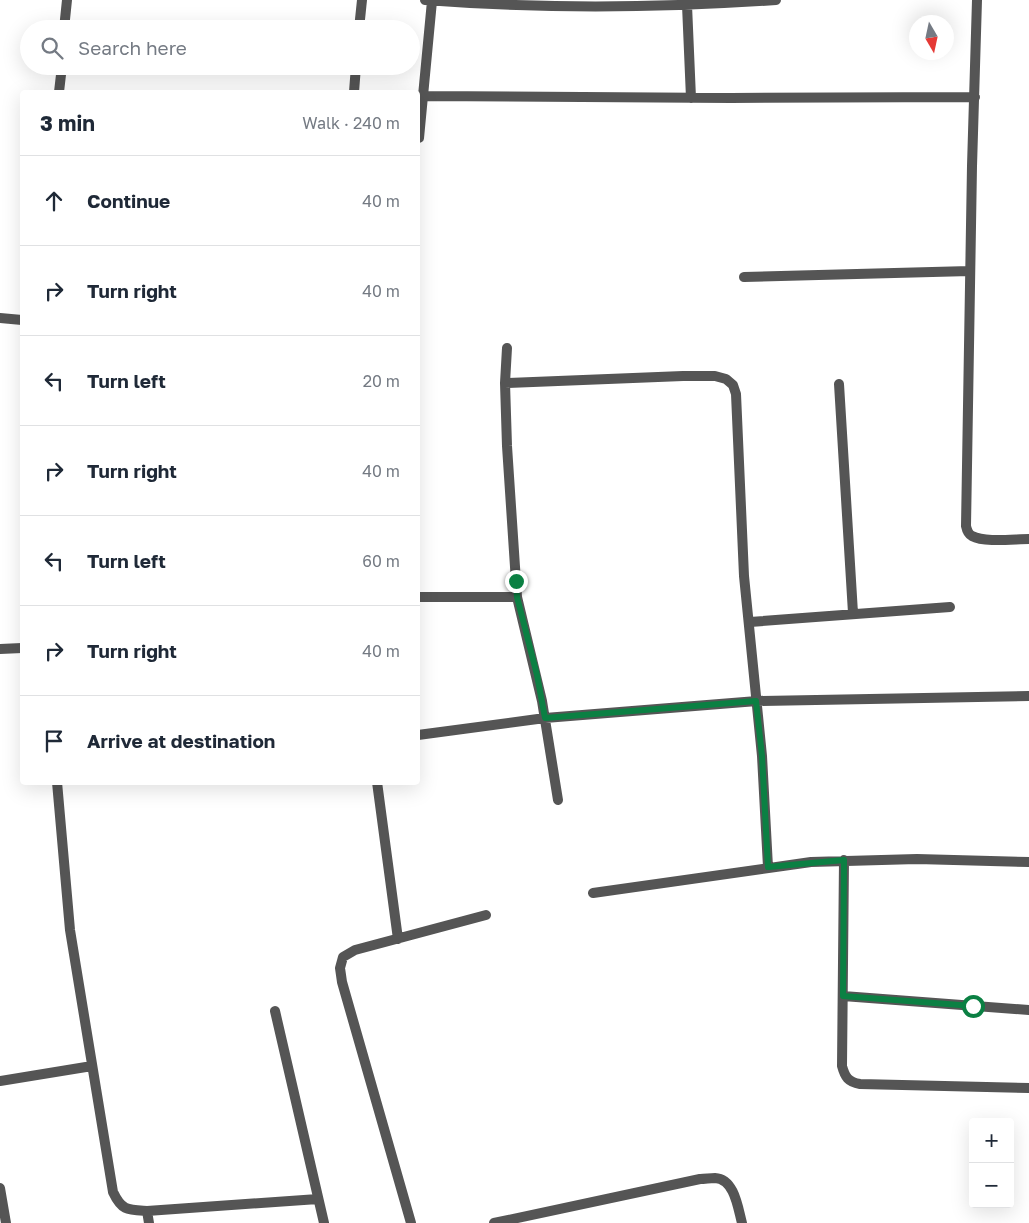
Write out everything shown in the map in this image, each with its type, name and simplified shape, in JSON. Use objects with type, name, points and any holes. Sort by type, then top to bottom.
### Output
[{"type":"street","points":[[65,20],[67,0]]},
{"type":"street","points":[[361,20],[362,0]]},
{"type":"street","points":[[425,0],[484,4],[561,3],[636,6],[776,0]]},
{"type":"street","points":[[420,128],[432,0]]},
{"type":"street","points":[[977,0],[970,271],[968,533],[982,539],[1029,539]]},
{"type":"street","points":[[687,5],[691,98]]},
{"type":"street","points":[[59,90],[61,75]]},
{"type":"street","points":[[354,90],[355,75]]},
{"type":"street","points":[[423,96],[691,98],[975,97]]},
{"type":"street","points":[[744,277],[970,271]]},
{"type":"street","points":[[0,318],[20,320]]},
{"type":"street","points":[[507,348],[505,382],[507,446],[517,597],[537,675],[558,800]]},
{"type":"street","points":[[505,382],[715,376],[726,379],[733,385],[736,394],[744,576],[762,756],[768,867]]},
{"type":"street","points":[[839,384],[852,613]]},
{"type":"street","points":[[420,597],[517,597]]},
{"type":"street","points":[[750,622],[950,607]]},
{"type":"street","points":[[0,649],[20,648]]},
{"type":"street","points":[[420,735],[545,718],[756,701],[1029,696]]},
{"type":"street","points":[[57,785],[70,930],[113,1192],[118,1204],[128,1210],[147,1211],[318,1199]]},
{"type":"street","points":[[377,785],[398,939]]},
{"type":"street","points":[[593,893],[768,867],[844,860],[917,859],[1029,862]]},
{"type":"street","points":[[844,860],[842,1066],[845,1075],[851,1082],[1029,1088]]},
{"type":"street","points":[[411,1223],[342,982],[340,968],[343,957],[355,950],[486,915]]},
{"type":"street","points":[[843,996],[1029,1010]]},
{"type":"street","points":[[274,1011],[324,1223]]},
{"type":"street","points":[[0,1081],[92,1066]]},
{"type":"street","points":[[494,1223],[506,1222],[700,1179],[717,1178],[725,1182],[733,1192],[742,1223]]},
{"type":"street","points":[[0,1188],[6,1223]]},
{"type":"street","points":[[147,1211],[149,1223]]},
{"type":"route","points":[[516,581],[517,597],[537,675],[545,718],[756,701],[762,756],[768,867],[844,860],[843,996],[973,1006]]}]
